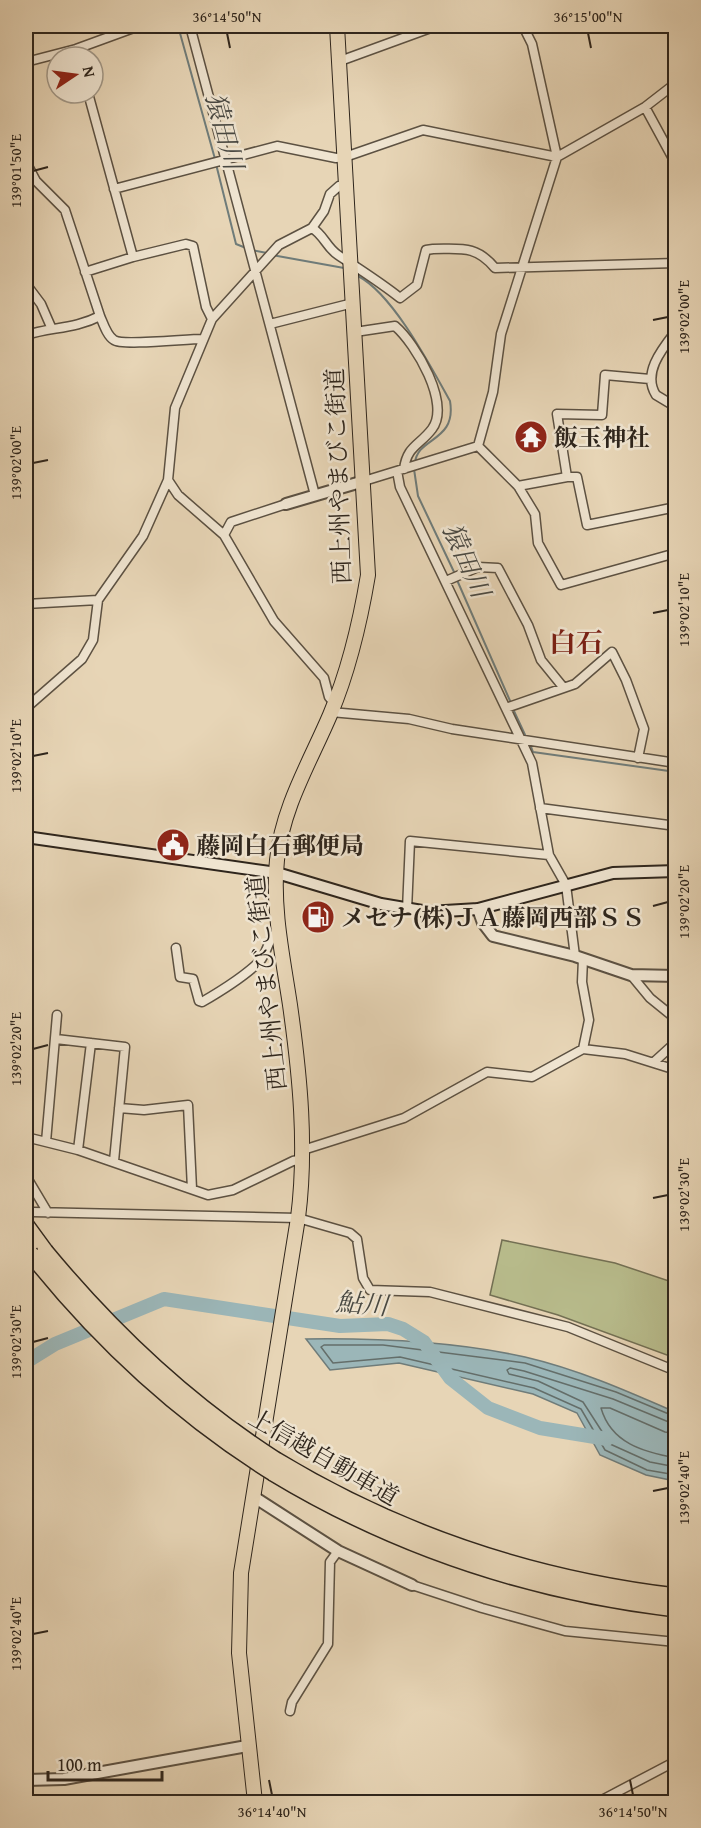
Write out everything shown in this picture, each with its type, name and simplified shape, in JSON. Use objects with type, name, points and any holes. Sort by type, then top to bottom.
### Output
[{"type":"highway","name":"西上州やまびこ街道","points":[[255,1803],[247,1746],[239,1653],[238,1614],[241,1573],[298,1218],[303,1155],[299,1064],[280,930],[277,873],[285,820],[351,656],[368,575],[337,26]]},
{"type":"highway","name":"上信越自動車道","points":[[29,1219],[33,1250],[166,1379],[275,1467],[365,1524],[477,1568],[555,1590],[675,1609]]},
{"type":"highway","name":"上信越自動車道","points":[[275,1467],[371,1512],[483,1556],[560,1577],[675,1596]]},
{"type":"street","points":[[95,45],[139,26]]},
{"type":"street","points":[[190,26],[315,495]]},
{"type":"street","points":[[340,61],[436,26]]},
{"type":"street","points":[[478,446],[493,392],[501,334],[520,267],[557,157],[532,44],[523,26]]},
{"type":"street","points":[[26,62],[45,59]]},
{"type":"street","points":[[114,189],[278,146],[336,158],[345,157],[423,130],[557,157],[645,107],[675,83]]},
{"type":"street","points":[[91,105],[133,257]]},
{"type":"street","points":[[645,107],[675,164]]},
{"type":"street","points":[[26,162],[36,181],[65,210],[74,230],[100,316],[112,340],[122,344],[176,338],[202,339]]},
{"type":"street","points":[[26,708],[82,659],[93,640],[98,600],[143,536],[168,480],[175,408],[212,319],[279,245],[312,228],[330,195],[339,186],[346,185]]},
{"type":"street","points":[[312,228],[321,233],[327,246],[400,298],[417,285],[426,250],[472,250],[486,257],[495,268],[675,263]]},
{"type":"street","points":[[85,272],[186,244],[193,246],[206,307],[212,319]]},
{"type":"street","points":[[26,284],[41,304],[51,327]]},
{"type":"street","points":[[270,324],[353,303]]},
{"type":"street","points":[[26,335],[51,327],[65,329],[100,316]]},
{"type":"street","points":[[355,332],[395,326],[420,360],[436,390],[439,415],[432,429],[406,454],[401,470],[400,487],[448,580],[532,763],[549,855],[566,885],[579,957],[589,1020],[583,1049]]},
{"type":"street","points":[[675,331],[660,350],[651,379],[651,388],[656,395],[675,407]]},
{"type":"street","points":[[567,477],[557,414],[602,415],[605,375],[651,379]]},
{"type":"street","points":[[224,535],[231,522],[478,446]]},
{"type":"street","points":[[478,446],[518,486],[535,514],[538,543],[561,585],[675,553]]},
{"type":"street","points":[[518,486],[577,477],[587,525],[675,507]]},
{"type":"street","points":[[168,480],[178,495],[224,535],[274,621],[324,678],[332,707],[675,763]]},
{"type":"street","points":[[448,580],[478,567],[498,568],[528,625],[541,660],[563,687]]},
{"type":"street","points":[[26,604],[98,600]]},
{"type":"street","points":[[508,707],[575,684],[612,652],[626,680],[644,729],[638,758]]},
{"type":"street","points":[[540,808],[675,826]]},
{"type":"street","points":[[26,837],[277,873],[407,910],[448,912],[477,909],[613,873],[675,871]]},
{"type":"street","points":[[407,910],[410,842],[549,855]]},
{"type":"street","points":[[477,909],[483,923],[494,936],[579,957],[631,975],[675,976]]},
{"type":"street","points":[[176,948],[180,977],[193,978],[199,1001],[202,1002],[260,961],[267,950],[270,938],[280,930]]},
{"type":"street","points":[[631,975],[650,998],[675,1018]]},
{"type":"street","points":[[46,1142],[57,1015]]},
{"type":"street","points":[[56,1039],[124,1047],[114,1161]]},
{"type":"street","points":[[654,1062],[675,1042]]},
{"type":"street","points":[[78,1150],[91,1043]]},
{"type":"street","points":[[26,1137],[114,1161],[208,1195],[225,1192],[303,1155],[404,1118],[487,1072],[532,1077],[583,1049],[625,1054],[675,1070]]},
{"type":"street","points":[[119,1108],[144,1110],[188,1105],[192,1189]]},
{"type":"street","points":[[26,1176],[48,1213]]},
{"type":"street","points":[[29,1219],[48,1213],[298,1218],[350,1233],[357,1239],[363,1278],[370,1290],[430,1292],[568,1327],[675,1371]]},
{"type":"street","points":[[254,1497],[338,1551],[412,1585],[482,1608],[565,1631],[675,1642]]},
{"type":"street","points":[[290,1711],[292,1702],[328,1644],[330,1562],[338,1551]]},
{"type":"street","points":[[26,1780],[64,1779],[247,1746]]},
{"type":"street","points":[[598,1803],[612,1800],[675,1761]]},
{"type":"green space","points":[[502,1240],[615,1263],[675,1283],[675,1358],[558,1315],[490,1295]]},
{"type":"water","points":[[306,1339],[388,1340],[471,1347],[525,1357],[602,1381],[675,1412],[675,1481],[646,1475],[600,1455],[577,1413],[533,1394],[399,1363],[330,1370]]},
{"type":"waterway","name":"猿田川","points":[[178,26],[215,159]]},
{"type":"waterway","name":"猿田川","points":[[216,164],[236,244],[246,248]]},
{"type":"waterway","name":"猿田川","points":[[252,250],[267,253]]},
{"type":"waterway","name":"猿田川","points":[[272,255],[344,268]]},
{"type":"waterway","name":"猿田川","points":[[358,276],[371,285],[397,314],[422,351],[450,401],[451,414],[448,424],[443,432],[422,448],[415,463]]},
{"type":"waterway","name":"猿田川","points":[[414,469],[418,496],[455,574]]},
{"type":"waterway","name":"猿田川","points":[[457,580],[511,703]]},
{"type":"waterway","name":"猿田川","points":[[513,709],[527,739]]},
{"type":"waterway","name":"猿田川","points":[[530,744],[533,752],[676,772]]},
{"type":"waterway","name":"鮎川","points":[[26,1362],[55,1344],[164,1299],[340,1326],[388,1324],[403,1329],[424,1342],[450,1378],[488,1408],[540,1428],[607,1439]]},
{"type":"place","name":"飯玉神社","points":[[531,437]]},
{"type":"place","name":"藤岡白石郵便局","points":[[173,845]]},
{"type":"place","name":"メセナ(株)ＪＡ藤岡西部ＳＳ","points":[[318,917]]},
{"type":"district","name":"白石","points":[[576,642]]}]
